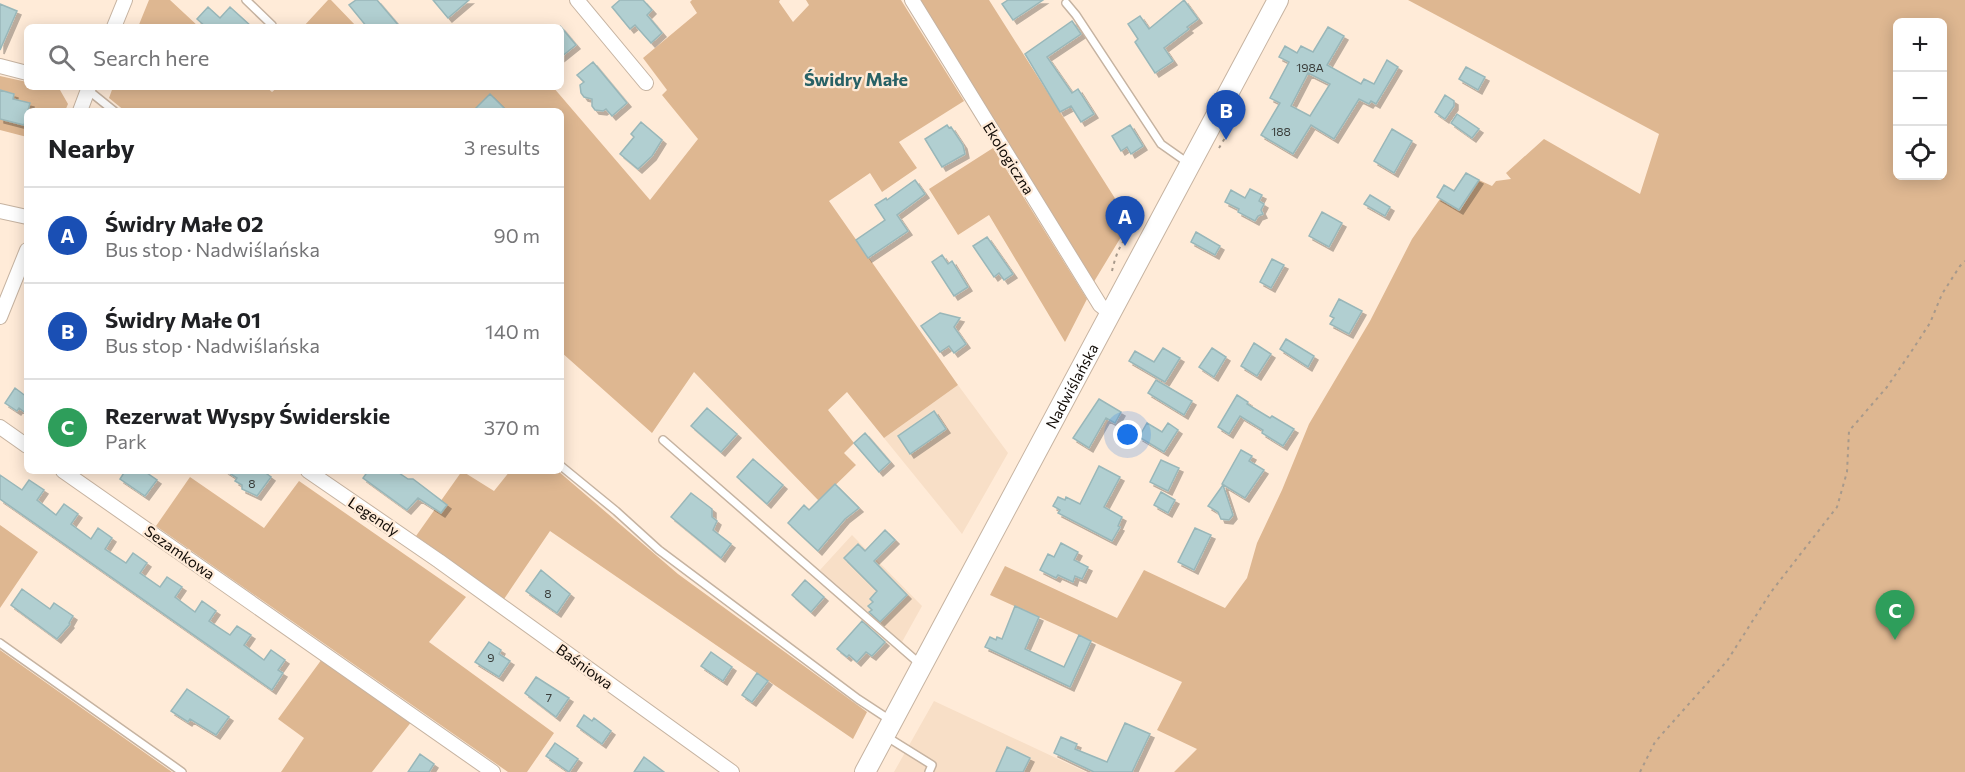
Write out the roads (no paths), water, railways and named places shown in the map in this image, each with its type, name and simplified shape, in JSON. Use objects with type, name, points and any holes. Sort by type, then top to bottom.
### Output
[{"type":"main road","name":"Nadwiślańska","points":[[865,772],[1278,0]]},
{"type":"street","points":[[115,24],[125,0]]},
{"type":"street","points":[[577,0],[646,83]]},
{"type":"street","name":"Ekologiczna","points":[[912,0],[1100,305],[1110,313]]},
{"type":"street","points":[[0,66],[24,72]]},
{"type":"street","points":[[81,108],[85,90]]},
{"type":"street","points":[[0,211],[24,217]]},
{"type":"street","points":[[0,317],[23,274]]},
{"type":"street","points":[[0,427],[24,444]]},
{"type":"street","name":"Sezamkowa","points":[[67,474],[493,772]]},
{"type":"street","name":"Legendy","points":[[312,474],[439,561]]},
{"type":"street","name":"Baśniowa","points":[[439,561],[732,772]]},
{"type":"lane","points":[[246,0],[271,24]]},
{"type":"lane","points":[[1066,3],[1161,144],[1190,165]]},
{"type":"lane","points":[[88,90],[110,108]]},
{"type":"lane","points":[[663,440],[922,665]]},
{"type":"lane","points":[[564,468],[659,550],[858,699],[932,765],[929,772]]},
{"type":"lane","points":[[0,643],[182,772]]},
{"type":"place","name":"Świdry Małe 01","points":[[1226,140]]},
{"type":"place","name":"Świdry Małe 02","points":[[1125,246]]},
{"type":"place","name":"Rezerwat Wyspy Świderskie","points":[[1895,640]]},
{"type":"district","name":"Świdry Małe","points":[[856,79]]}]
